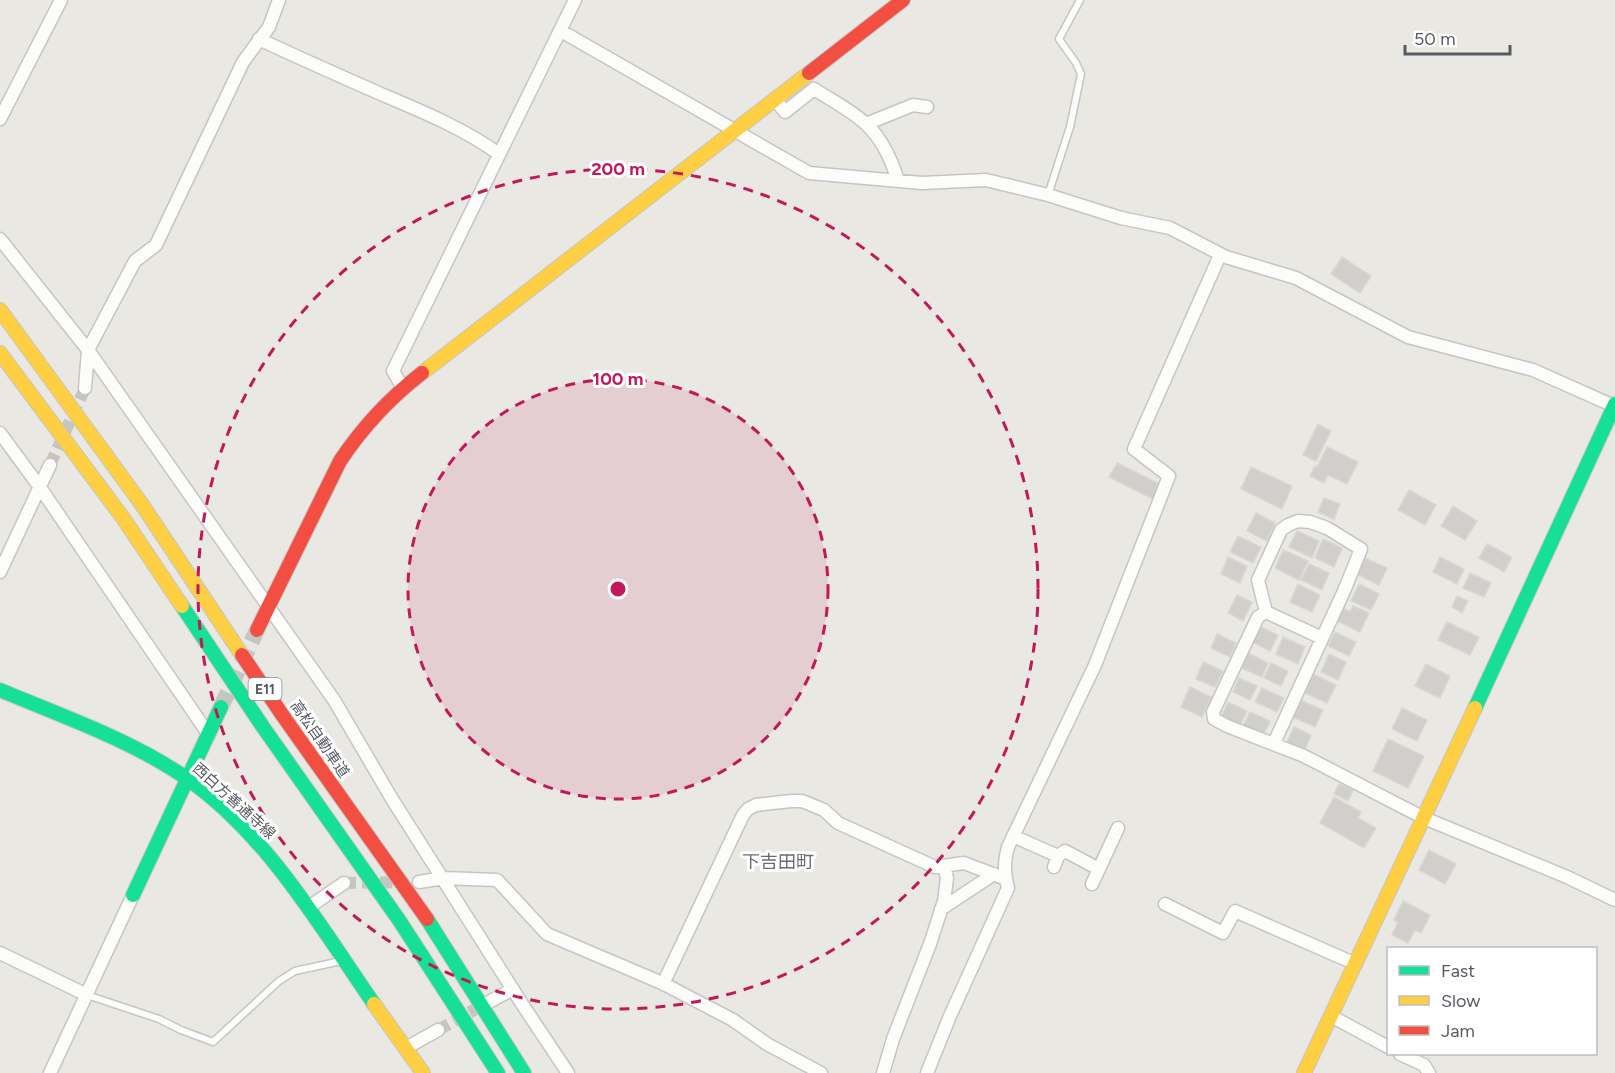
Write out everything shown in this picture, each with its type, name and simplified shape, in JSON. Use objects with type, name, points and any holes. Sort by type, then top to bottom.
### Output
[{"type":"main road","points":[[257,630],[340,461],[354,440],[403,388],[903,0]]},
{"type":"main road","name":"高松自動車道","points":[[0,310],[143,506],[283,716],[420,908],[524,1073]]},
{"type":"main road","name":"E11","points":[[0,353],[123,518],[263,727],[399,920],[498,1073]]},
{"type":"main road","points":[[1304,1073],[1615,405]]},
{"type":"main road","name":"西白方善通寺線","points":[[0,690],[121,743],[187,779],[257,841],[309,907],[423,1073]]},
{"type":"main road","points":[[133,895],[220,706]]},
{"type":"street","points":[[0,119],[61,0]]},
{"type":"street","points":[[85,388],[88,350],[135,261],[156,245],[243,62],[269,27],[279,0]]},
{"type":"street","points":[[403,388],[393,371],[575,0]]},
{"type":"street","points":[[561,31],[809,173],[922,183],[986,180],[1048,195],[1121,218],[1170,228],[1220,255],[1296,278],[1408,337],[1533,370],[1615,405]]},
{"type":"street","points":[[259,39],[306,62],[432,116],[482,142],[499,154]]},
{"type":"street","points":[[775,99],[784,111],[814,89],[866,124],[881,143],[894,167],[898,181]]},
{"type":"street","points":[[866,124],[913,105],[927,107]]},
{"type":"street","points":[[0,239],[88,350],[334,700],[392,799],[567,1073]]},
{"type":"street","points":[[941,909],[1000,877],[1013,836],[1095,665],[1169,476],[1134,449],[1220,255]]},
{"type":"street","points":[[0,433],[39,486],[208,735]]},
{"type":"street","points":[[0,572],[50,465]]},
{"type":"street","points":[[1266,612],[1258,580],[1281,530],[1298,521],[1310,522],[1327,528],[1361,549],[1274,743]]},
{"type":"street","points":[[1266,612],[1258,617],[1213,712],[1214,719],[1304,756],[1424,818],[1567,877],[1615,900]]},
{"type":"street","points":[[1266,612],[1322,638]]},
{"type":"street","points":[[663,984],[743,815],[748,809],[756,805],[791,801],[815,805],[838,822],[935,867],[964,863],[1000,877],[1008,888],[927,1073]]},
{"type":"street","points":[[1092,884],[1118,828]]},
{"type":"street","points":[[1013,836],[1056,862],[1065,851],[1099,869]]},
{"type":"street","points":[[883,1073],[893,1039],[941,909],[947,879],[944,866]]},
{"type":"street","points":[[419,882],[444,878],[497,880],[547,934],[663,984],[733,1020],[767,1044],[821,1073]]},
{"type":"street","points":[[309,907],[344,883]]},
{"type":"street","points":[[50,1073],[133,895]]},
{"type":"street","points":[[1164,904],[1223,933],[1235,911],[1356,964]]},
{"type":"street","points":[[0,953],[87,995]]},
{"type":"street","points":[[487,1003],[513,989]]},
{"type":"street","points":[[1331,1016],[1387,1046]]},
{"type":"street","points":[[406,1048],[438,1030]]},
{"type":"street","points":[[1404,1055],[1424,1065],[1429,1073]]},
{"type":"lane","points":[[1048,195],[1070,127],[1081,74],[1059,39],[1080,0]]},
{"type":"lane","points":[[87,995],[159,1019],[213,1042],[279,981],[295,971],[345,960]]},
{"type":"building","points":[[1342,257],[1371,276],[1360,293],[1331,274]]},
{"type":"building","points":[[1318,424],[1331,431],[1316,461],[1303,455]]},
{"type":"building","points":[[1327,447],[1358,462],[1347,484],[1328,475],[1324,483],[1310,476]]},
{"type":"building","points":[[1117,463],[1160,484],[1153,499],[1109,477]]},
{"type":"building","points":[[1251,467],[1292,486],[1282,509],[1241,489]]},
{"type":"building","points":[[1409,490],[1436,505],[1425,525],[1398,510]]},
{"type":"building","points":[[1324,498],[1340,504],[1334,519],[1318,512]]},
{"type":"building","points":[[1453,506],[1477,521],[1465,540],[1441,526]]},
{"type":"building","points":[[1256,513],[1275,523],[1267,541],[1247,531]]},
{"type":"building","points":[[1297,531],[1319,541],[1312,558],[1289,547]]},
{"type":"building","points":[[1238,536],[1261,547],[1253,563],[1230,552]]},
{"type":"building","points":[[1323,539],[1342,548],[1334,567],[1315,558]]},
{"type":"building","points":[[1487,544],[1512,557],[1504,572],[1479,558]]},
{"type":"building","points":[[1283,550],[1308,561],[1299,580],[1275,568]]},
{"type":"building","points":[[1228,557],[1247,566],[1240,583],[1221,574]]},
{"type":"building","points":[[1440,557],[1464,569],[1457,584],[1433,572]]},
{"type":"building","points":[[1365,558],[1387,568],[1379,585],[1358,575]]},
{"type":"building","points":[[1309,564],[1329,573],[1322,590],[1301,580]]},
{"type":"building","points":[[1470,573],[1491,583],[1484,597],[1463,588]]},
{"type":"building","points":[[1298,584],[1320,595],[1312,612],[1290,602]]},
{"type":"building","points":[[1359,584],[1379,594],[1371,610],[1351,601]]},
{"type":"building","points":[[1237,595],[1252,602],[1243,621],[1228,613]]},
{"type":"building","points":[[1457,596],[1468,601],[1462,613],[1452,607]]},
{"type":"building","points":[[1353,606],[1369,613],[1360,632],[1337,621],[1343,608],[1350,612]]},
{"type":"building","points":[[1447,622],[1479,637],[1470,655],[1438,640]]},
{"type":"building","points":[[1259,626],[1278,635],[1270,651],[1252,642]]},
{"type":"building","points":[[1335,632],[1356,642],[1349,656],[1328,646]]},
{"type":"building","points":[[1217,634],[1236,643],[1230,657],[1211,648]]},
{"type":"building","points":[[1283,637],[1305,647],[1298,664],[1276,654]]},
{"type":"building","points":[[1248,653],[1268,663],[1262,677],[1241,668]]},
{"type":"building","points":[[1329,654],[1346,662],[1338,680],[1321,672]]},
{"type":"building","points":[[1203,662],[1223,671],[1215,687],[1196,679]]},
{"type":"building","points":[[1271,663],[1288,671],[1281,686],[1264,678]]},
{"type":"building","points":[[1426,664],[1450,676],[1440,698],[1415,686]]},
{"type":"building","points":[[1313,674],[1336,685],[1327,703],[1305,693]]},
{"type":"building","points":[[1239,678],[1257,686],[1250,700],[1233,692]]},
{"type":"building","points":[[1190,687],[1211,697],[1202,717],[1181,707]]},
{"type":"building","points":[[1262,688],[1284,698],[1277,712],[1255,702]]},
{"type":"building","points":[[1300,700],[1323,710],[1315,727],[1293,717]]},
{"type":"building","points":[[1228,702],[1247,711],[1239,727],[1220,719]]},
{"type":"building","points":[[1402,708],[1427,720],[1417,741],[1392,729]]},
{"type":"building","points":[[1250,712],[1270,721],[1263,736],[1243,726]]},
{"type":"building","points":[[1294,727],[1311,735],[1305,750],[1287,742]]},
{"type":"building","points":[[1388,739],[1424,756],[1408,788],[1373,771]]},
{"type":"building","points":[[1339,784],[1353,790],[1348,801],[1334,794]]},
{"type":"building","points":[[1334,797],[1361,812],[1358,818],[1376,828],[1364,848],[1320,823]]},
{"type":"building","points":[[1429,850],[1456,864],[1445,884],[1419,870]]},
{"type":"building","points":[[1403,901],[1430,915],[1421,933],[1415,930],[1408,943],[1392,935],[1398,922],[1394,920]]},
{"type":"tunnel","points":[[50,465],[85,388]]},
{"type":"tunnel","points":[[221,707],[257,630]]},
{"type":"tunnel","points":[[344,883],[405,882]]},
{"type":"tunnel","points":[[438,1030],[487,1003]]},
{"type":"traffic: fast","points":[[1475,708],[1615,404]]},
{"type":"traffic: fast","points":[[182,606],[263,727],[399,920],[498,1073]]},
{"type":"traffic: fast","points":[[0,690],[121,741],[189,780],[217,803],[244,828],[291,884],[374,1004]]},
{"type":"traffic: fast","points":[[133,895],[221,707]]},
{"type":"traffic: fast","points":[[427,919],[524,1073]]},
{"type":"traffic: slow","points":[[422,373],[809,73]]},
{"type":"traffic: slow","points":[[0,310],[143,506],[242,655]]},
{"type":"traffic: slow","points":[[0,353],[123,518],[182,606]]},
{"type":"traffic: slow","points":[[1304,1073],[1475,708]]},
{"type":"traffic: slow","points":[[374,1004],[423,1073]]},
{"type":"traffic: jam","points":[[809,73],[903,0]]},
{"type":"traffic: jam","points":[[257,630],[340,461],[378,414],[422,373]]},
{"type":"traffic: jam","points":[[242,655],[427,919]]},
{"type":"district","name":"下吉田町","points":[[778,862]]}]
